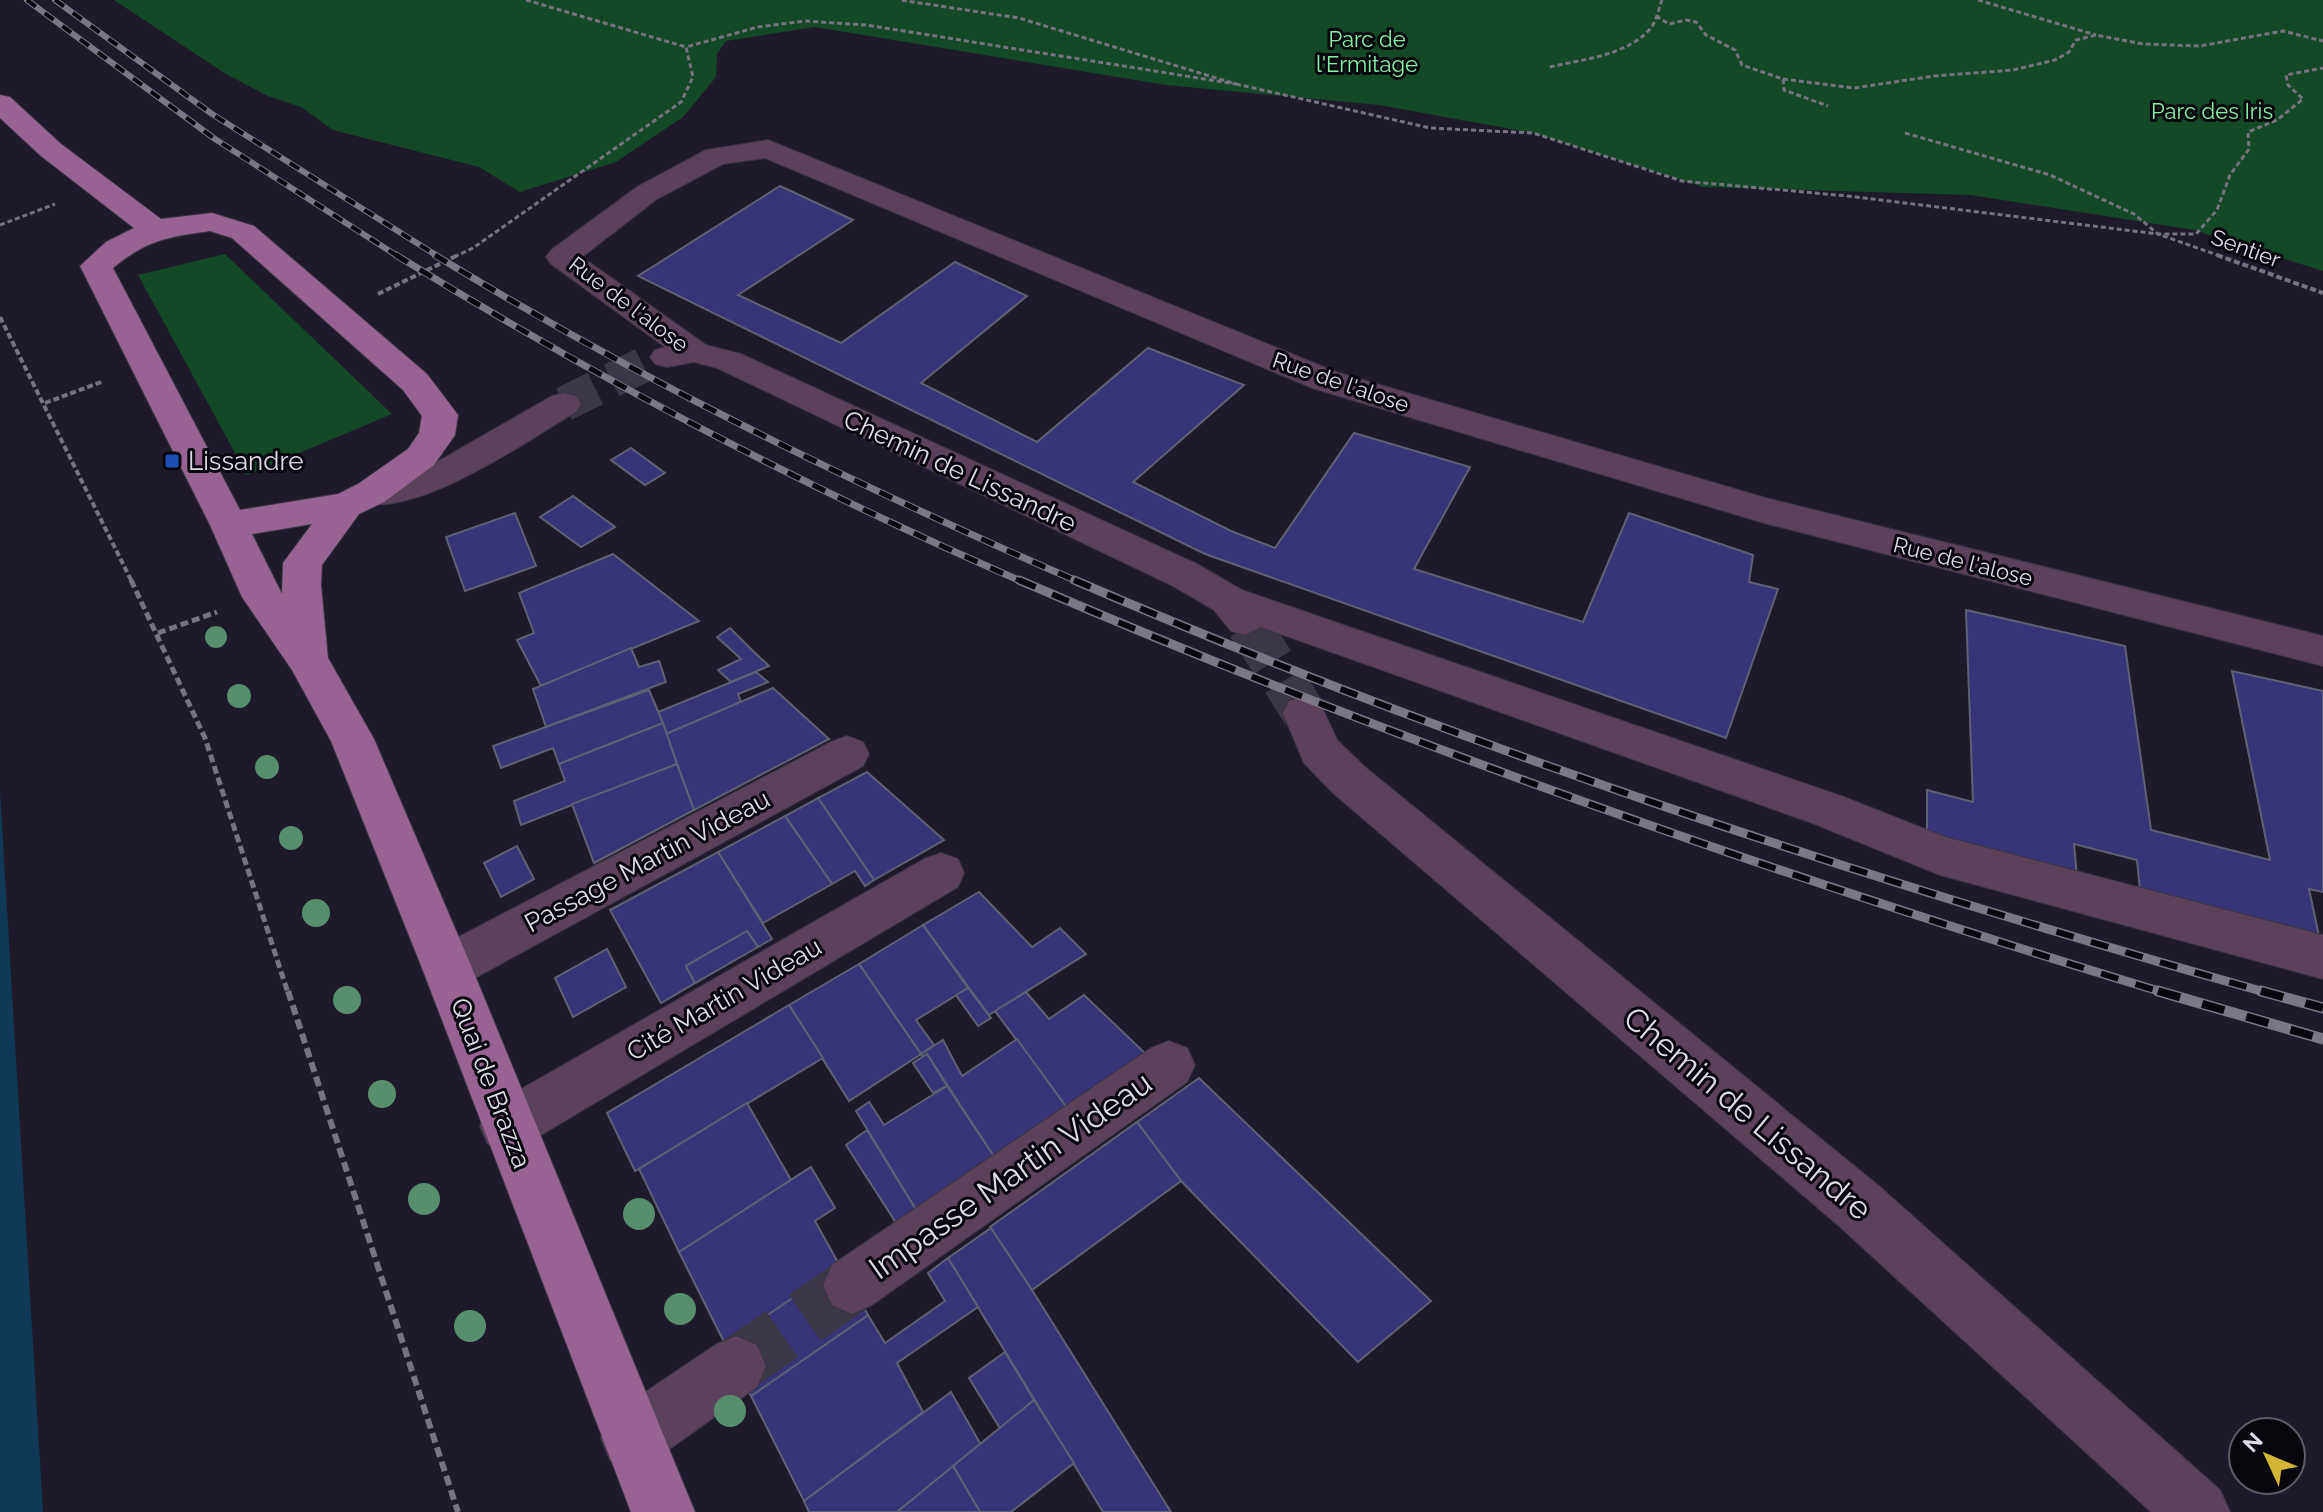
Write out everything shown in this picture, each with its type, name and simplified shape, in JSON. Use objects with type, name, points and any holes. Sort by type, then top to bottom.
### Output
[{"type":"main road","points":[[0,103],[51,150],[155,229],[212,222],[243,232],[415,382],[440,415],[437,435],[421,457],[358,499],[229,525]]},
{"type":"main road","name":"Quai de Brazza","points":[[155,229],[117,249],[96,266],[229,525],[262,597],[307,659],[352,739],[447,968],[507,1126],[663,1512]]},
{"type":"main road","name":"Quai de Brazza","points":[[307,659],[301,585],[303,563],[358,499]]},
{"type":"street","name":"Rue de l'alose","points":[[694,352],[562,257],[647,193],[716,156],[768,149],[1324,380],[1764,510],[2323,651]]},
{"type":"street","name":"Chemin de Lissandre","points":[[657,358],[694,352],[729,361],[842,417],[1185,575],[1239,612],[1828,810],[1940,855],[2323,957]]},
{"type":"street","points":[[358,499],[433,480],[551,412],[479,429],[456,424],[440,415]]},
{"type":"street","name":"Chemin de Lissandre","points":[[1304,713],[1320,751],[1349,780],[1859,1206],[2198,1512]]},
{"type":"street","name":"Passage Martin Videau","points":[[447,968],[847,754]]},
{"type":"street","name":"Cité Martin Videau","points":[[507,1126],[941,873]]},
{"type":"street","name":"Impasse Martin Videau","points":[[852,1285],[1169,1065]]},
{"type":"street","points":[[632,1438],[736,1366]]},
{"type":"path","points":[[526,0],[686,47],[758,27],[805,21],[866,25],[1236,84],[1430,128],[1533,133],[1682,181],[1848,196],[2158,234],[2196,234],[2217,210],[2230,175],[2249,149],[2248,132],[2277,120],[2303,99],[2288,85],[2286,75],[2323,68]]},
{"type":"path","points":[[900,0],[1019,18],[1236,84]]},
{"type":"path","points":[[1550,67],[1589,59],[1636,40],[1652,28],[1662,0]]},
{"type":"path","points":[[1978,0],[2096,35],[2177,47],[2200,46],[2283,31],[2323,41]]},
{"type":"path","points":[[1656,16],[1669,24],[1682,19],[1694,20],[1704,28],[1706,35],[1735,50],[1742,65],[1783,79],[1839,88],[1968,72],[2030,68],[2063,57],[2074,48],[2076,40],[2096,35]]},
{"type":"path","points":[[400,282],[473,248],[681,102],[693,77],[686,47]]},
{"type":"path","points":[[1783,79],[1784,90],[1828,106]]},
{"type":"path","points":[[1905,133],[2050,175],[2134,214],[2158,234]]},
{"type":"path","points":[[0,225],[57,204]]},
{"type":"path","name":"Sentier","points":[[2158,234],[2323,293]]},
{"type":"path","points":[[0,317],[158,633],[205,738],[458,1512]]},
{"type":"path","points":[[45,403],[146,365]]},
{"type":"path","points":[[158,633],[262,597]]},
{"type":"green space","points":[[114,0],[2323,0],[2323,271],[2194,230],[1971,195],[1703,187],[1533,133],[1379,105],[1166,85],[815,27],[726,41],[717,54],[716,77],[683,117],[616,162],[520,192],[479,167],[333,130],[301,107],[268,96],[226,74]]},
{"type":"green space","points":[[225,254],[392,414],[247,475],[138,275]]},
{"type":"water","points":[[0,791],[43,1512],[0,1512]]},
{"type":"building","points":[[780,186],[853,220],[738,295],[841,343],[955,262],[1027,296],[921,383],[1037,442],[1148,348],[1244,385],[1133,482],[1231,531],[1275,548],[1354,433],[1470,467],[1414,569],[1583,622],[1629,513],[1753,555],[1749,582],[1778,589],[1726,738],[1205,554],[638,276]]},
{"type":"building","points":[[631,448],[665,473],[645,485],[611,460]]},
{"type":"building","points":[[573,496],[615,527],[581,547],[540,517]]},
{"type":"building","points":[[515,513],[536,566],[465,591],[446,537]]},
{"type":"building","points":[[613,554],[699,621],[541,686],[517,640],[534,633],[519,593]]},
{"type":"building","points":[[1966,610],[2125,646],[2151,830],[2270,860],[2232,671],[2323,691],[2323,892],[2309,889],[2319,936],[2140,890],[2137,860],[2074,844],[2077,877],[1927,838],[1927,790],[1973,802]]},
{"type":"building","points":[[730,628],[769,666],[731,682],[718,670],[741,659],[717,637]]},
{"type":"building","points":[[631,648],[639,667],[659,661],[666,682],[546,727],[533,689]]},
{"type":"building","points":[[756,672],[768,682],[738,694],[741,702],[666,734],[658,712]]},
{"type":"building","points":[[773,688],[829,739],[694,810],[666,734]]},
{"type":"building","points":[[649,690],[663,723],[559,764],[553,748],[501,768],[493,746]]},
{"type":"building","points":[[663,723],[677,764],[521,825],[514,801],[565,781],[559,764]]},
{"type":"building","points":[[677,764],[694,810],[594,863],[572,804]]},
{"type":"building","points":[[867,772],[944,840],[874,880],[818,798]]},
{"type":"building","points":[[818,798],[874,880],[865,886],[855,871],[832,884],[785,816]]},
{"type":"building","points":[[785,816],[832,884],[763,923],[718,852]]},
{"type":"building","points":[[517,846],[534,879],[501,897],[484,863]]},
{"type":"building","points":[[718,852],[772,939],[758,947],[747,931],[686,966],[695,983],[661,1003],[610,910]]},
{"type":"building","points":[[979,892],[1032,947],[1060,928],[1086,954],[989,1015],[923,925]]},
{"type":"building","points":[[923,925],[968,988],[916,1020],[934,1045],[921,1054],[859,964]]},
{"type":"building","points":[[747,931],[758,947],[695,983],[686,966]]},
{"type":"building","points":[[607,949],[626,987],[573,1017],[555,978]]},
{"type":"building","points":[[859,964],[921,1054],[849,1101],[789,1005]]},
{"type":"building","points":[[968,988],[991,1018],[978,1026],[956,995]]},
{"type":"building","points":[[1026,992],[1049,1019],[1084,995],[1147,1055],[1067,1108],[995,1011]]},
{"type":"building","points":[[789,1005],[823,1058],[635,1171],[607,1113]]},
{"type":"building","points":[[1017,1039],[1067,1108],[995,1158],[927,1054],[924,1058],[921,1054],[943,1040],[962,1076]]},
{"type":"building","points":[[927,1054],[947,1086],[933,1093],[913,1063]]},
{"type":"building","points":[[1199,1078],[1431,1301],[1358,1362],[1181,1181],[1137,1122]]},
{"type":"building","points":[[947,1086],[995,1158],[918,1213],[856,1111],[869,1102],[884,1125]]},
{"type":"building","points":[[747,1103],[791,1180],[679,1252],[639,1169]]},
{"type":"building","points":[[1137,1122],[1181,1181],[1032,1290],[990,1227]]},
{"type":"building","points":[[867,1130],[918,1213],[898,1226],[846,1145]]},
{"type":"building","points":[[811,1167],[835,1208],[815,1221],[840,1266],[725,1344],[679,1252]]},
{"type":"building","points":[[991,1228],[1171,1512],[1103,1512],[948,1258]]},
{"type":"building","points":[[948,1258],[978,1307],[897,1363],[923,1412],[804,1501],[751,1396],[868,1315],[885,1343],[945,1301],[928,1273]]},
{"type":"building","points":[[840,1266],[868,1315],[751,1396],[725,1344]]},
{"type":"building","points":[[1005,1352],[1034,1400],[1001,1430],[969,1378]]},
{"type":"building","points":[[951,1392],[981,1445],[897,1512],[809,1512],[804,1501]]},
{"type":"building","points":[[1034,1400],[1074,1463],[1011,1512],[980,1512],[953,1466]]},
{"type":"building","points":[[953,1466],[980,1512],[897,1512]]},
{"type":"tunnel","points":[[564,404],[657,358]]},
{"type":"tunnel","points":[[1249,625],[1304,713]]},
{"type":"tunnel","points":[[736,1366],[852,1285]]},
{"type":"railway","points":[[27,0],[215,139],[399,257]]},
{"type":"railway","points":[[55,0],[212,114],[439,257]]},
{"type":"railway","points":[[396,255],[548,345],[704,430],[862,509],[1023,582]]},
{"type":"railway","points":[[435,255],[591,346],[751,430],[1079,582]]},
{"type":"railway","points":[[1019,580],[1301,696],[1586,803],[1874,901],[2165,993]]},
{"type":"railway","points":[[1074,580],[1367,699],[1664,806],[1965,904],[2263,991]]},
{"type":"railway","points":[[2158,991],[2323,1039]]},
{"type":"railway","points":[[2263,991],[2323,1008]]},
{"type":"railway","points":[[2263,991],[2268,993]]},
{"type":"place","name":"Lissandre","points":[[172,461]]},
{"type":"park label","name":"Parc de l'Ermitage","points":[[1367,52]]},
{"type":"park label","name":"Parc des Iris","points":[[2212,111]]}]
